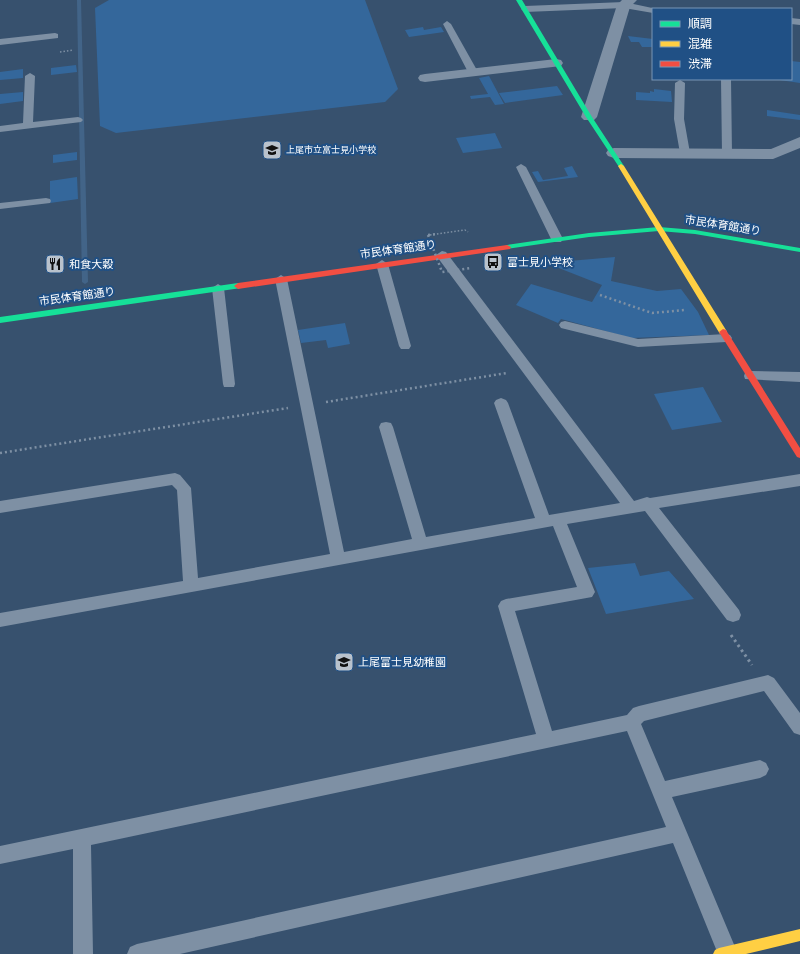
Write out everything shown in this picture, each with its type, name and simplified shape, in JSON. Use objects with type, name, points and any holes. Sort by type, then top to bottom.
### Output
[{"type":"street","points":[[519,0],[589,117],[614,153],[726,338],[800,455]]},
{"type":"street","points":[[589,117],[627,2]]},
{"type":"street","points":[[425,78],[556,63]]},
{"type":"street","points":[[614,153],[773,154],[800,142]]},
{"type":"street","name":"市民体育館通り","points":[[0,320],[557,239],[659,229],[695,232],[800,250]]},
{"type":"street","points":[[725,953],[800,935]]},
{"type":"lane","points":[[525,9],[627,2],[652,10]]},
{"type":"lane","points":[[447,24],[473,72]]},
{"type":"lane","points":[[0,42],[56,36]]},
{"type":"lane","points":[[28,126],[30,76]]},
{"type":"lane","points":[[726,80],[727,154]]},
{"type":"lane","points":[[680,83],[679,119],[685,153]]},
{"type":"lane","points":[[0,129],[78,120]]},
{"type":"lane","points":[[521,167],[557,239]]},
{"type":"lane","points":[[0,206],[46,201]]},
{"type":"lane","points":[[442,255],[529,369],[630,506]]},
{"type":"lane","points":[[382,264],[405,346]]},
{"type":"lane","points":[[281,279],[338,559]]},
{"type":"lane","points":[[218,288],[229,384]]},
{"type":"lane","points":[[565,325],[638,343],[726,338]]},
{"type":"lane","points":[[750,376],[800,377]]},
{"type":"lane","points":[[501,403],[551,521],[587,592],[506,606],[547,741]]},
{"type":"lane","points":[[386,427],[420,543]]},
{"type":"lane","points":[[0,507],[175,479],[184,488],[191,587]]},
{"type":"lane","points":[[0,620],[191,587],[420,543],[647,503],[800,480]]},
{"type":"lane","points":[[647,503],[733,615]]},
{"type":"lane","points":[[0,855],[632,722],[639,714],[768,683],[800,727]]},
{"type":"lane","points":[[632,722],[678,833],[725,953]]},
{"type":"lane","points":[[660,791],[760,769]]},
{"type":"lane","points":[[137,954],[678,833]]},
{"type":"lane","points":[[82,837],[83,954]]},
{"type":"path","points":[[465,230],[428,235],[442,272],[471,268]]},
{"type":"path","points":[[600,296],[652,313],[708,308]]},
{"type":"path","points":[[0,453],[529,369]]},
{"type":"shaded area","points":[[109,0],[365,0],[398,89],[385,102],[116,133],[100,126],[95,8]]},
{"type":"shaded area","points":[[423,27],[424,30],[441,27],[444,32],[409,37],[405,30]]},
{"type":"shaded area","points":[[628,36],[652,39],[652,47],[642,47],[639,42],[631,42]]},
{"type":"shaded area","points":[[792,61],[800,62],[800,83],[780,80],[792,80]]},
{"type":"shaded area","points":[[76,65],[77,72],[51,75],[51,68]]},
{"type":"shaded area","points":[[23,69],[23,78],[0,80],[0,72]]},
{"type":"shaded area","points":[[489,76],[504,104],[495,105],[490,97],[471,99],[470,96],[488,94],[479,78]]},
{"type":"shaded area","points":[[557,86],[563,95],[505,103],[499,93]]},
{"type":"shaded area","points":[[654,89],[671,91],[672,102],[636,100],[636,92],[650,93],[650,91],[654,92]]},
{"type":"shaded area","points":[[23,92],[23,101],[0,104],[0,94]]},
{"type":"shaded area","points":[[767,110],[800,115],[800,120],[767,116]]},
{"type":"shaded area","points":[[495,133],[502,148],[463,153],[456,138]]},
{"type":"shaded area","points":[[77,152],[77,160],[53,163],[53,155]]},
{"type":"shaded area","points":[[572,166],[578,177],[538,182],[532,172],[538,171],[543,180],[568,176],[564,168]]},
{"type":"shaded area","points":[[77,177],[78,199],[50,203],[50,181]]},
{"type":"shaded area","points":[[615,257],[611,281],[657,291],[681,289],[698,312],[709,335],[631,338],[561,319],[558,323],[516,305],[531,284],[592,302],[602,285],[546,263]]},
{"type":"shaded area","points":[[345,323],[350,344],[328,348],[326,340],[301,343],[298,330]]},
{"type":"shaded area","points":[[703,387],[722,422],[672,430],[654,394]]},
{"type":"shaded area","points":[[635,563],[640,576],[669,571],[694,599],[606,614],[588,568]]},
{"type":"waterway","points":[[79,0],[85,282]]},
{"type":"traffic: fast","points":[[519,0],[589,117],[621,166]]},
{"type":"traffic: fast","points":[[507,247],[589,235],[659,229],[695,232],[800,250]]},
{"type":"traffic: fast","points":[[0,320],[238,286]]},
{"type":"traffic: slow","points":[[621,166],[723,332]]},
{"type":"traffic: slow","points":[[719,954],[800,935]]},
{"type":"traffic: jam","points":[[238,286],[507,247]]},
{"type":"traffic: jam","points":[[723,332],[800,455]]},
{"type":"place","name":"上尾市立富士見小学校","points":[[272,150]]},
{"type":"place","name":"富士見小学校","points":[[493,262]]},
{"type":"place","name":"和食大穀","points":[[55,264]]},
{"type":"place","name":"上尾富士見幼稚園","points":[[344,662]]}]
